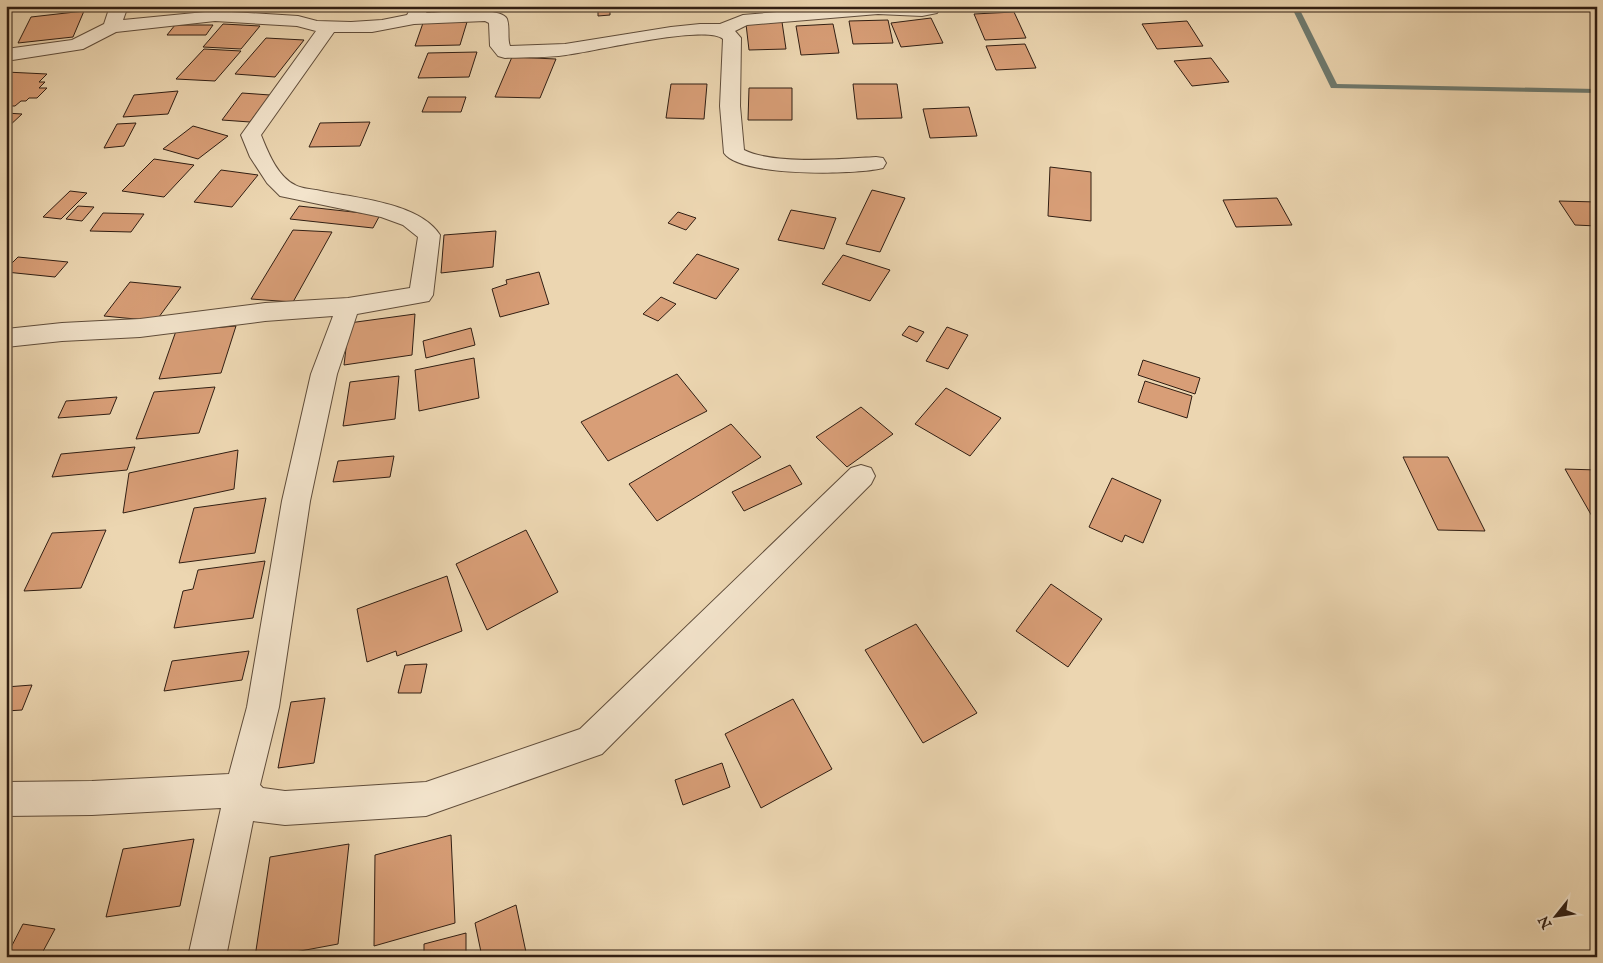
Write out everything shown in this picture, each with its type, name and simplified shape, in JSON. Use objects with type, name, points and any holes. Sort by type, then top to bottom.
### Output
[{"type":"street","points":[[112,27],[119,6]]},
{"type":"street","points":[[6,55],[77,45],[112,27],[215,16],[323,21],[374,27],[397,24],[418,12],[487,16],[498,20],[499,46],[505,52],[522,53],[565,50],[671,32],[700,29],[722,30],[743,20],[803,6]]},
{"type":"street","points":[[743,20],[878,9],[922,11],[931,9],[933,6]]},
{"type":"street","points":[[6,338],[62,332],[140,328],[266,312],[348,307],[421,295],[429,236],[411,220],[385,211],[288,191],[274,178],[260,157],[251,135],[323,21]]},
{"type":"street","points":[[722,30],[732,38],[730,106],[734,153],[739,157],[758,161],[813,166],[876,163]]},
{"type":"street","points":[[207,957],[242,790],[263,707],[298,492],[324,374],[348,307]]},
{"type":"street","points":[[242,790],[254,804],[285,808],[426,800],[590,742],[861,476]]},
{"type":"street","points":[[6,799],[92,798],[242,790]]},
{"type":"building","points":[[128,6],[146,6],[142,11],[124,12]]},
{"type":"building","points":[[219,6],[258,6],[256,8],[241,7],[239,10]]},
{"type":"building","points":[[430,6],[466,6],[464,11],[428,11]]},
{"type":"building","points":[[598,6],[610,6],[610,15],[598,16]]},
{"type":"building","points":[[84,11],[73,37],[18,43],[31,17]]},
{"type":"building","points":[[1014,12],[1026,38],[985,40],[974,14]]},
{"type":"building","points":[[931,18],[943,43],[901,47],[891,23]]},
{"type":"building","points":[[888,20],[893,43],[853,44],[849,21]]},
{"type":"building","points":[[1187,21],[1203,46],[1157,49],[1142,24]]},
{"type":"building","points":[[467,22],[460,45],[415,46],[423,23]]},
{"type":"building","points":[[782,22],[786,49],[749,50],[746,24]]},
{"type":"building","points":[[223,24],[260,26],[241,49],[203,47]]},
{"type":"building","points":[[833,24],[839,53],[801,55],[796,26]]},
{"type":"building","points":[[175,25],[213,25],[206,35],[167,35]]},
{"type":"building","points":[[266,38],[304,40],[275,77],[235,74]]},
{"type":"building","points":[[1025,44],[1036,68],[996,70],[986,46]]},
{"type":"building","points":[[204,49],[241,51],[215,81],[176,79]]},
{"type":"building","points":[[477,52],[469,77],[418,78],[428,53]]},
{"type":"building","points":[[512,57],[556,59],[540,98],[495,97]]},
{"type":"building","points":[[1211,58],[1229,82],[1192,86],[1174,61]]},
{"type":"building","points":[[6,72],[47,74],[39,82],[45,82],[39,88],[47,88],[37,98],[29,98],[15,106],[6,106]]},
{"type":"building","points":[[671,84],[707,84],[704,119],[666,118]]},
{"type":"building","points":[[853,84],[897,84],[902,118],[857,119]]},
{"type":"building","points":[[749,88],[792,88],[792,120],[748,120]]},
{"type":"building","points":[[178,91],[168,114],[123,117],[134,95]]},
{"type":"building","points":[[242,93],[270,95],[250,122],[222,120]]},
{"type":"building","points":[[428,97],[466,97],[461,112],[422,112]]},
{"type":"building","points":[[969,107],[977,136],[930,138],[923,109]]},
{"type":"building","points":[[6,113],[22,114],[6,128]]},
{"type":"building","points":[[370,122],[360,146],[309,147],[320,123]]},
{"type":"building","points":[[136,123],[124,146],[104,148],[117,124]]},
{"type":"building","points":[[193,126],[228,136],[198,159],[163,149]]},
{"type":"building","points":[[154,159],[194,165],[164,197],[122,191]]},
{"type":"building","points":[[1050,167],[1091,172],[1091,221],[1048,216]]},
{"type":"building","points":[[221,170],[258,175],[232,207],[194,202]]},
{"type":"building","points":[[872,190],[905,198],[880,252],[846,244]]},
{"type":"building","points":[[70,191],[87,193],[61,219],[43,217]]},
{"type":"building","points":[[1277,198],[1292,225],[1236,227],[1223,200]]},
{"type":"building","points":[[1559,201],[1597,202],[1597,226],[1575,225]]},
{"type":"building","points":[[78,206],[94,207],[82,221],[66,219]]},
{"type":"building","points":[[299,206],[380,215],[373,228],[290,219]]},
{"type":"building","points":[[791,210],[836,218],[824,249],[778,240]]},
{"type":"building","points":[[678,212],[696,218],[686,230],[668,223]]},
{"type":"building","points":[[103,213],[144,214],[131,232],[90,231]]},
{"type":"building","points":[[293,230],[332,232],[293,302],[251,299]]},
{"type":"building","points":[[496,231],[493,267],[441,273],[444,235]]},
{"type":"building","points":[[697,254],[739,269],[716,299],[673,283]]},
{"type":"building","points":[[843,255],[890,270],[870,301],[822,284]]},
{"type":"building","points":[[18,257],[68,262],[55,277],[6,272],[6,269]]},
{"type":"building","points":[[539,272],[549,304],[500,317],[492,289],[507,284],[506,280]]},
{"type":"building","points":[[130,282],[181,287],[156,321],[104,316]]},
{"type":"building","points":[[661,297],[676,304],[658,321],[643,314]]},
{"type":"building","points":[[415,314],[412,355],[344,365],[349,323]]},
{"type":"building","points":[[236,326],[221,373],[159,379],[176,331]]},
{"type":"building","points":[[909,326],[924,332],[917,342],[902,335]]},
{"type":"building","points":[[947,327],[968,335],[948,369],[926,361]]},
{"type":"building","points":[[471,328],[475,345],[426,358],[423,341]]},
{"type":"building","points":[[474,358],[479,398],[419,411],[415,370]]},
{"type":"building","points":[[1143,360],[1200,378],[1195,394],[1138,375]]},
{"type":"building","points":[[677,374],[707,411],[608,461],[581,422]]},
{"type":"building","points":[[399,376],[395,419],[343,426],[350,382]]},
{"type":"building","points":[[1145,381],[1192,396],[1187,418],[1138,402]]},
{"type":"building","points":[[215,387],[199,433],[136,439],[154,392]]},
{"type":"building","points":[[946,388],[1001,418],[970,456],[915,424]]},
{"type":"building","points":[[117,397],[110,414],[58,418],[66,401]]},
{"type":"building","points":[[861,407],[893,434],[847,467],[816,437]]},
{"type":"building","points":[[731,424],[761,457],[657,521],[629,484]]},
{"type":"building","points":[[135,447],[127,470],[52,477],[61,454]]},
{"type":"building","points":[[238,450],[234,489],[123,513],[129,473]]},
{"type":"building","points":[[394,456],[390,477],[333,482],[338,461]]},
{"type":"building","points":[[1403,457],[1448,457],[1485,531],[1438,530]]},
{"type":"building","points":[[790,465],[802,484],[744,511],[732,492]]},
{"type":"building","points":[[1565,469],[1597,470],[1597,525]]},
{"type":"building","points":[[1112,478],[1161,500],[1143,543],[1125,535],[1122,542],[1089,527]]},
{"type":"building","points":[[266,498],[255,553],[179,563],[194,508]]},
{"type":"building","points":[[106,530],[81,588],[24,591],[52,533]]},
{"type":"building","points":[[526,530],[558,592],[487,630],[456,564]]},
{"type":"building","points":[[265,561],[253,618],[174,628],[183,591],[193,589],[198,570]]},
{"type":"building","points":[[447,576],[462,631],[397,656],[396,651],[367,662],[357,609]]},
{"type":"building","points":[[1051,584],[1102,619],[1068,667],[1016,631]]},
{"type":"building","points":[[916,624],[977,713],[923,743],[865,650]]},
{"type":"building","points":[[249,651],[242,680],[164,691],[172,661]]},
{"type":"building","points":[[427,664],[421,693],[398,693],[405,665]]},
{"type":"building","points":[[32,685],[22,710],[6,711],[6,687]]},
{"type":"building","points":[[325,698],[314,763],[278,768],[291,702]]},
{"type":"building","points":[[793,699],[832,769],[761,808],[725,734]]},
{"type":"building","points":[[722,763],[730,787],[683,805],[675,780]]},
{"type":"building","points":[[451,835],[455,923],[374,946],[375,855]]},
{"type":"building","points":[[194,839],[180,906],[106,917],[123,849]]},
{"type":"building","points":[[349,844],[338,944],[268,957],[255,957],[270,857]]},
{"type":"building","points":[[516,905],[527,957],[482,957],[475,923]]},
{"type":"building","points":[[23,924],[55,929],[40,957],[6,957]]},
{"type":"building","points":[[466,933],[466,957],[424,957],[424,944]]},
{"type":"waterway","points":[[1294,6],[1334,86],[1597,91]]}]
